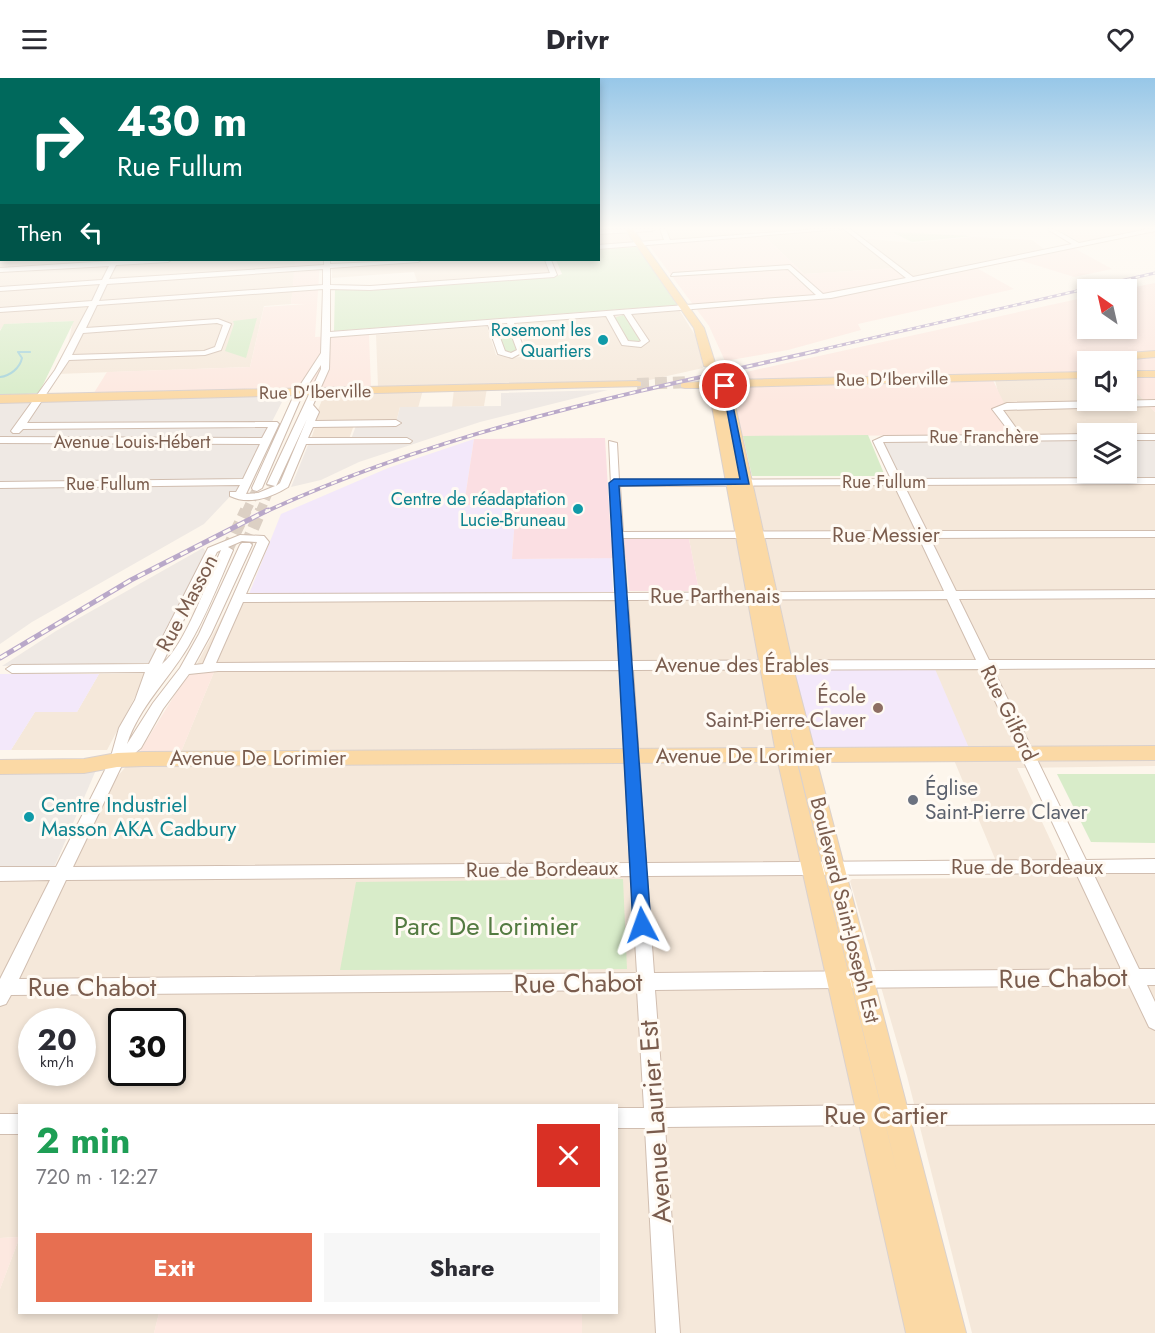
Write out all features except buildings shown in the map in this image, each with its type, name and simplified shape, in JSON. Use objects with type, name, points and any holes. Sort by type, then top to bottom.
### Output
[{"type":"main road","points":[[676,288],[690,307]]},
{"type":"main road","points":[[680,288],[715,365]]},
{"type":"main road","points":[[1137,355],[1155,354]]},
{"type":"main road","points":[[1137,355],[1155,372]]},
{"type":"main road","points":[[1031,376],[1077,369]]},
{"type":"main road","points":[[1137,374],[1155,372]]},
{"type":"main road","name":"Rue D'Iberville","points":[[690,384],[1077,375]]},
{"type":"main road","name":"Boulevard Saint-Joseph Est","points":[[719,382],[796,755],[883,1115],[921,1333]]},
{"type":"main road","name":"Rue D'Iberville","points":[[0,399],[634,385]]},
{"type":"main road","name":"Avenue De Lorimier","points":[[0,767],[84,766],[117,760],[1155,753]]},
{"type":"main road","name":"Avenue De Lorimier","points":[[0,754],[89,754],[117,760]]},
{"type":"main road","name":"Boulevard Saint-Joseph Est","points":[[883,1115],[951,1333]]},
{"type":"street","points":[[0,289],[21,288]]},
{"type":"street","points":[[0,450],[4,441],[21,426],[42,398],[66,358],[101,288]]},
{"type":"street","points":[[0,310],[318,288]]},
{"type":"street","points":[[273,484],[325,369],[326,288]]},
{"type":"street","points":[[351,288],[376,288]]},
{"type":"street","points":[[812,288],[822,297]]},
{"type":"street","points":[[324,335],[822,297],[872,288]]},
{"type":"street","points":[[608,313],[625,344],[641,345],[645,341],[626,312]]},
{"type":"street","points":[[66,358],[205,353],[218,348],[227,324],[218,321],[80,331]]},
{"type":"street","points":[[491,323],[501,352],[512,356],[521,351],[510,321]]},
{"type":"street","points":[[257,488],[299,393],[324,354]]},
{"type":"street","points":[[1018,438],[997,409],[1007,406],[1155,404]]},
{"type":"street","points":[[216,484],[238,497],[264,495],[284,485],[315,409],[308,405]]},
{"type":"street","points":[[310,424],[396,423]]},
{"type":"street","points":[[21,426],[274,424],[238,497]]},
{"type":"street","name":"Rue Franchère","points":[[880,439],[1077,437]]},
{"type":"street","points":[[1137,437],[1155,437]]},
{"type":"street","name":"Rue Gilford","points":[[880,439],[878,443],[953,595],[1155,1021]]},
{"type":"street","name":"Avenue Louis-Hébert","points":[[4,441],[265,441]]},
{"type":"street","points":[[302,441],[407,441]]},
{"type":"street","name":"Avenue Laurier Est","points":[[612,443],[668,1333]]},
{"type":"street","name":"Rue Fullum","points":[[614,483],[1155,481]]},
{"type":"street","name":"Rue Fullum","points":[[0,485],[245,482]]},
{"type":"street","name":"Rue Messier","points":[[618,536],[1155,534]]},
{"type":"street","name":"Rue Masson","points":[[142,700],[153,669],[212,550],[240,538],[260,538],[263,542],[208,667]]},
{"type":"street","name":"Rue Masson","points":[[117,760],[136,744],[158,706],[185,670],[205,634],[246,545]]},
{"type":"street","name":"Rue Masson","points":[[2,991],[117,760],[118,743],[142,700],[182,647],[227,550]]},
{"type":"street","name":"Rue Parthenais","points":[[240,598],[1155,594]]},
{"type":"street","name":"Avenue des Érables","points":[[185,670],[208,667],[1155,664]]},
{"type":"street","points":[[12,669],[153,669],[168,666]]},
{"type":"street","name":"Rue de Bordeaux","points":[[0,874],[638,867],[1155,866]]},
{"type":"street","name":"Rue Chabot","points":[[2,991],[1155,977]]},
{"type":"street","name":"Rue Cartier","points":[[618,1118],[1155,1114]]},
{"type":"street","points":[[0,1124],[18,1124]]},
{"type":"shaded area","points":[[0,288],[293,288],[291,304],[264,306],[250,367],[57,374],[66,354],[73,321],[5,324],[0,330]]},
{"type":"shaded area","points":[[292,288],[318,288],[315,337],[369,335],[371,387],[92,396],[107,372],[250,367],[264,307],[306,304],[291,304]]},
{"type":"shaded area","points":[[680,288],[1014,289],[858,324],[861,330],[788,350],[725,361],[709,326]]},
{"type":"shaded area","points":[[1137,288],[1155,288],[1155,370],[1137,371],[1137,351],[1077,351],[1077,372],[990,374],[1004,403],[996,408],[1015,435],[743,436],[728,376],[1077,299],[1077,339],[1137,339]]},
{"type":"shaded area","points":[[680,311],[698,340],[703,368],[645,381],[378,387],[376,335],[487,326],[496,355],[510,358],[520,357],[527,351],[518,324]]},
{"type":"shaded area","points":[[1155,376],[1155,412],[1137,393],[1137,377]]},
{"type":"shaded area","points":[[1077,378],[1077,411],[1137,411],[1137,393],[1155,412],[1155,435],[1137,435],[1137,423],[1077,423],[1077,435],[1015,435],[996,408],[999,397],[995,380]]},
{"type":"shaded area","points":[[487,388],[484,406],[452,407],[454,389]]},
{"type":"shaded area","points":[[423,390],[418,408],[400,407],[396,423],[312,424],[325,393]]},
{"type":"shaded area","points":[[608,390],[480,422],[359,462],[321,480],[291,487],[308,445],[350,442],[357,423],[396,423],[400,407],[501,406],[501,393]]},
{"type":"shaded area","points":[[286,394],[239,487],[204,524],[32,622],[0,644],[0,400]]},
{"type":"shaded area","points":[[354,425],[349,439],[311,439],[315,427]]},
{"type":"shaded area","points":[[605,438],[611,539],[689,539],[699,591],[629,591],[626,558],[512,559],[515,518],[506,505],[464,505],[474,439]]},
{"type":"shaded area","points":[[474,439],[464,505],[506,505],[515,518],[512,559],[611,558],[613,592],[249,594],[281,514],[388,468]]},
{"type":"shaded area","points":[[1077,439],[1077,477],[901,478],[882,440]]},
{"type":"shaded area","points":[[1137,439],[1155,439],[1155,477],[1137,477]]},
{"type":"shaded area","points":[[1155,484],[1155,766],[1017,768],[1068,878],[1155,868],[1155,1333],[972,1333],[907,1076],[850,881],[852,879],[1003,878],[949,748],[792,667],[751,486]]},
{"type":"shaded area","points":[[689,539],[738,539],[746,591],[699,591]]},
{"type":"shaded area","points":[[203,548],[206,552],[152,663],[2,666],[56,631]]},
{"type":"shaded area","points":[[232,599],[752,601],[910,1333],[582,1333],[582,1314],[618,1314],[618,1104],[18,1104],[18,1237],[0,1238],[0,874],[68,872],[114,780],[140,751],[181,752],[214,672],[192,673]]},
{"type":"shaded area","name":"École Saint-Pierre-Claver","points":[[792,667],[935,669],[969,748],[815,749]]},
{"type":"shaded area","points":[[214,672],[181,752],[140,751],[184,680],[192,673]]},
{"type":"shaded area","points":[[0,674],[99,674],[77,712],[35,712],[11,750],[0,750]]},
{"type":"shaded area","points":[[99,674],[147,674],[107,750],[11,750],[35,712],[77,712]]},
{"type":"shaded area","points":[[96,770],[52,872],[0,874],[0,771]]},
{"type":"shaded area","points":[[18,1237],[0,1289],[0,1238]]},
{"type":"shaded area","points":[[18,1242],[18,1314],[159,1314],[154,1333],[0,1333],[0,1289]]},
{"type":"shaded area","points":[[159,1314],[582,1314],[582,1333],[154,1333]]},
{"type":"green space","points":[[405,288],[665,288],[677,305],[334,331],[335,290]]},
{"type":"green space","points":[[623,315],[627,317],[641,343],[628,343],[614,318]]},
{"type":"green space","points":[[257,318],[246,358],[225,351],[233,321]]},
{"type":"green space","points":[[74,321],[39,393],[0,396],[0,331],[4,324]]},
{"type":"green space","points":[[507,324],[518,352],[506,354],[496,327]]},
{"type":"green space","points":[[868,435],[885,476],[752,476],[743,436]]},
{"type":"green space","points":[[1057,774],[1155,774],[1155,843],[1091,842]]},
{"type":"green space","name":"Parc De Lorimier","points":[[623,879],[627,969],[340,970],[356,882]]},
{"type":"waterway","points":[[0,377],[17,368],[22,358],[18,352],[30,352]]},
{"type":"tunnel","points":[[720,364],[724,380]]},
{"type":"tunnel","points":[[637,384],[690,382]]},
{"type":"tunnel","points":[[260,512],[272,484]]},
{"type":"tunnel","points":[[246,512],[257,488]]},
{"type":"tunnel","points":[[227,550],[246,510]]},
{"type":"tunnel","points":[[246,545],[261,510]]},
{"type":"railway","points":[[811,352],[1092,288]]},
{"type":"railway","points":[[265,512],[399,459],[468,437],[607,399],[817,351]]},
{"type":"railway","points":[[0,658],[131,580],[268,510]]},
{"type":"place","name":"Rosemont les Quartiers","points":[[603,340]]},
{"type":"place","name":"Centre de réadaptation Lucie-Bruneau","points":[[578,509]]},
{"type":"place","name":"École Saint-Pierre-Claver","points":[[878,708]]},
{"type":"place","name":"Église Saint-Pierre Claver","points":[[913,800]]},
{"type":"place","name":"Centre Industriel Masson AKA Cadbury","points":[[29,817]]},
{"type":"route","points":[[642,925],[614,483],[746,482],[725,386]]}]
